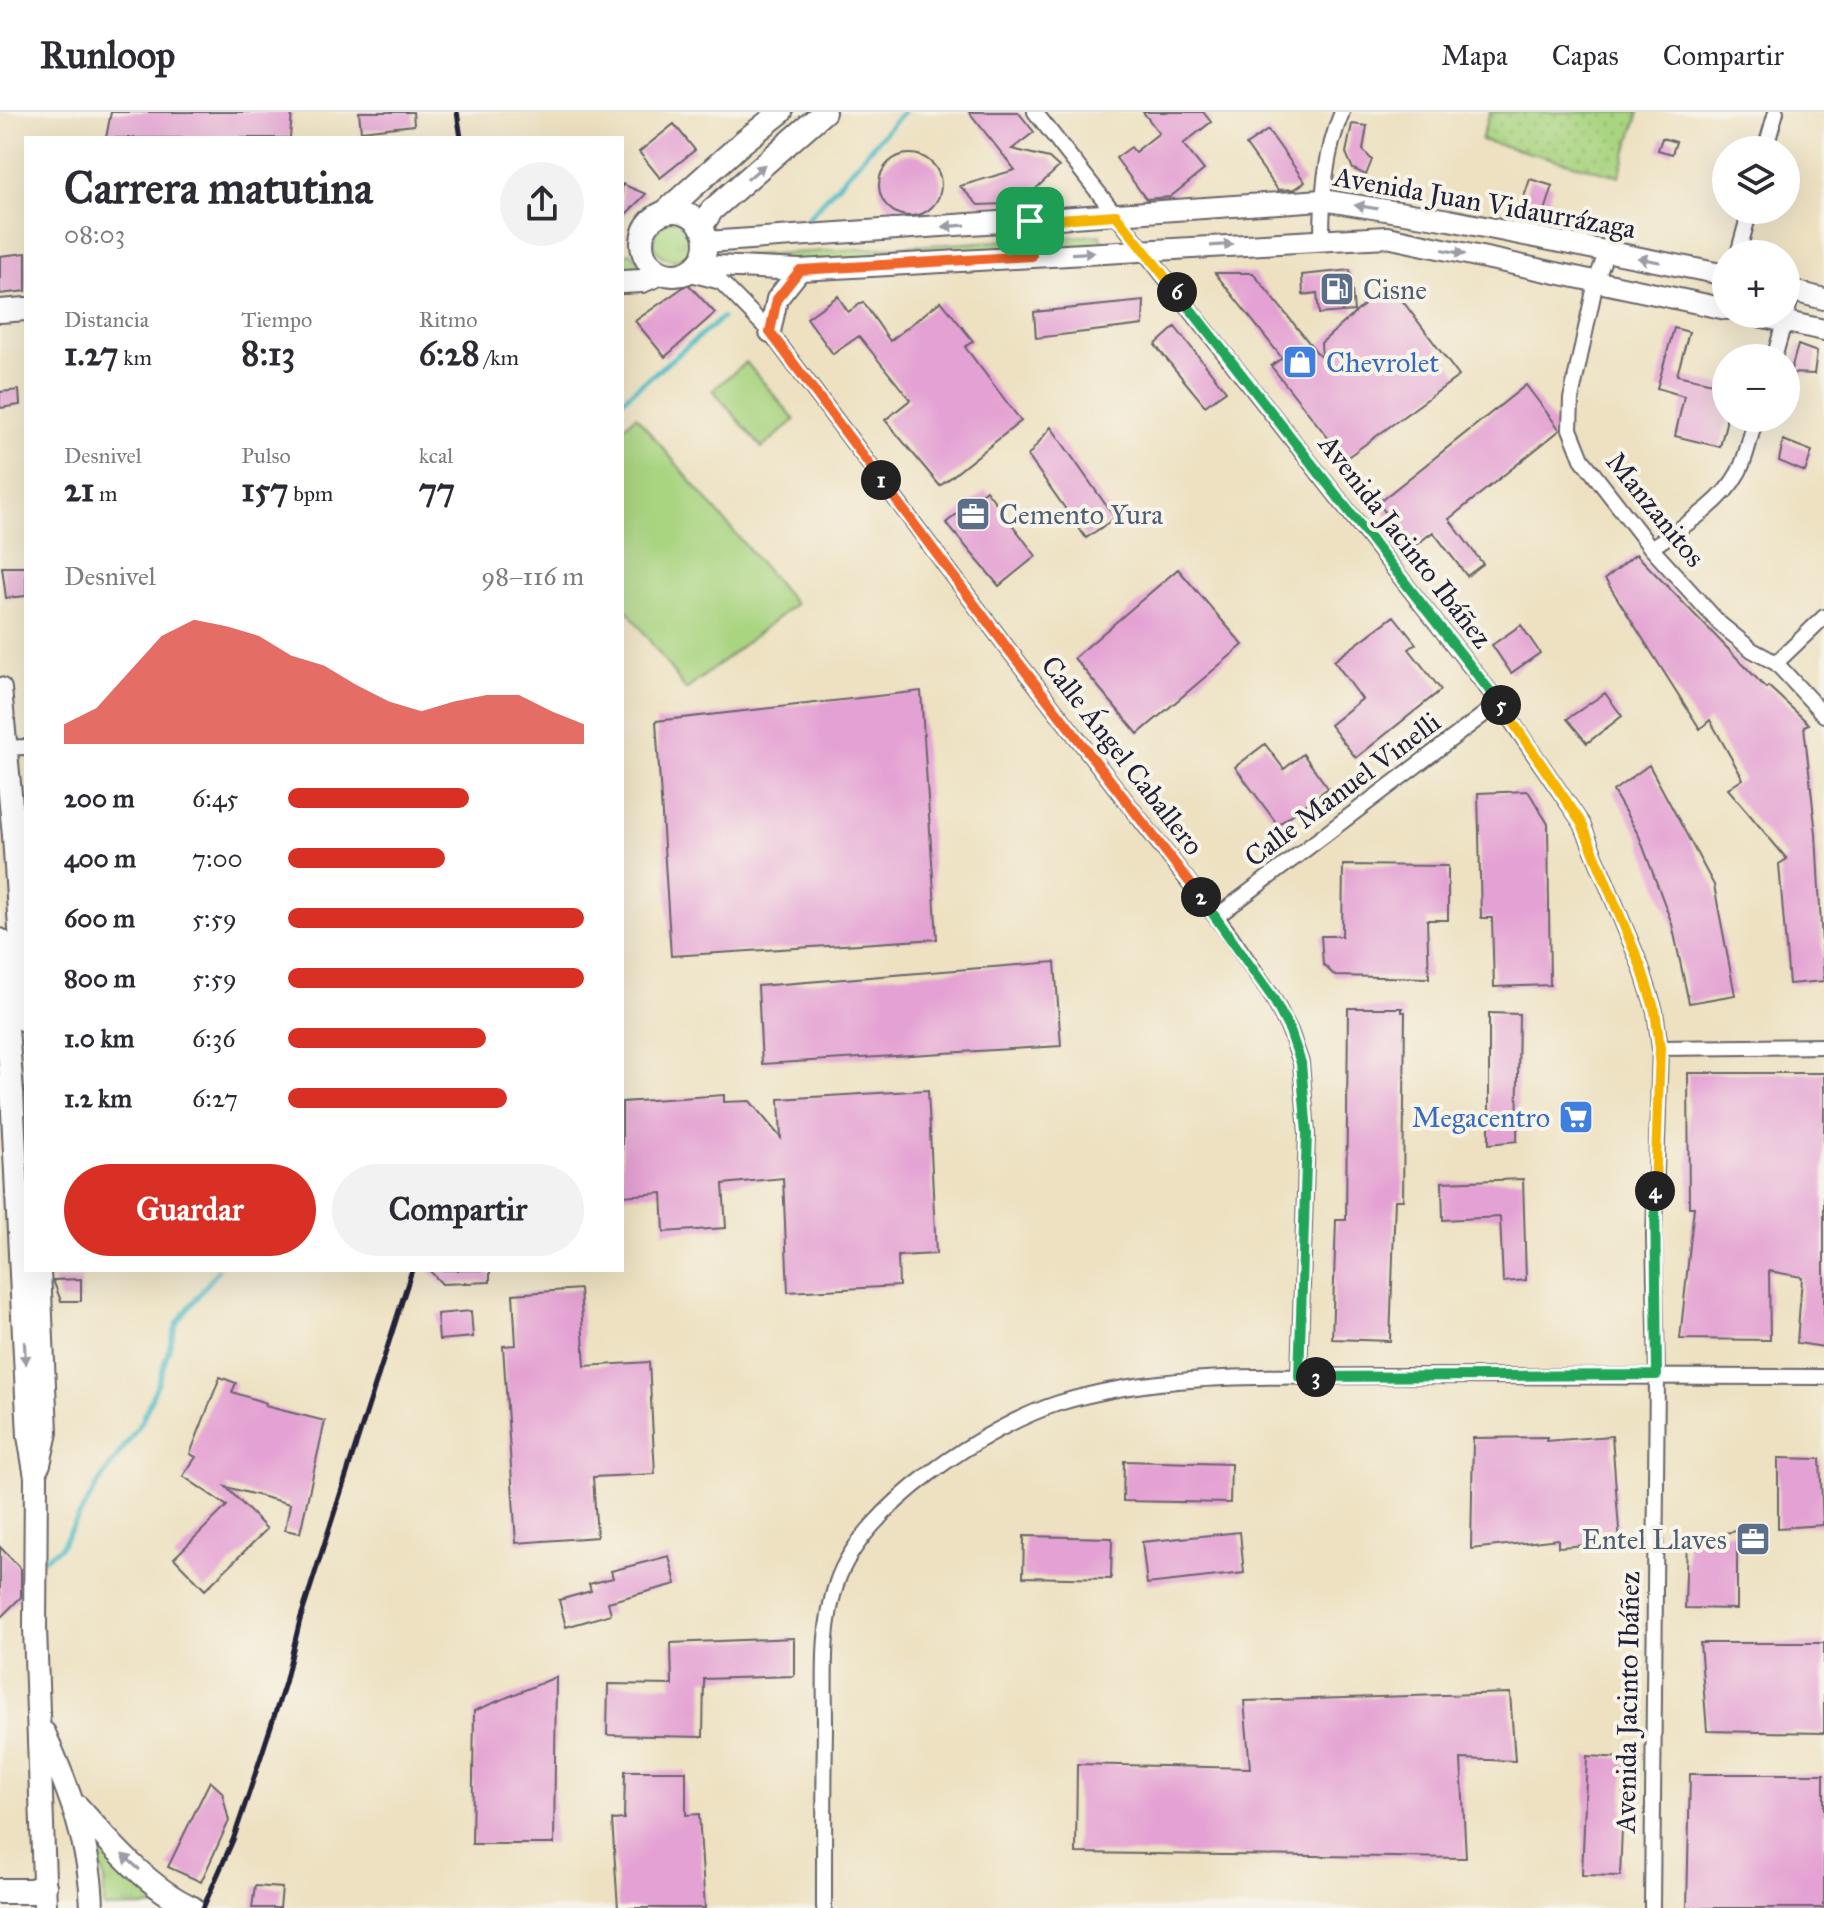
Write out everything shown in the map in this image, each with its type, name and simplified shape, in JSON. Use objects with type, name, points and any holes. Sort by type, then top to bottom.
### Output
[{"type":"highway","points":[[0,1879],[41,1895]]},
{"type":"highway","points":[[0,1891],[41,1895]]},
{"type":"main road","points":[[624,245],[781,112]]},
{"type":"main road","points":[[704,258],[712,210],[810,117]]},
{"type":"main road","name":"Avenida Juan Vidaurrázaga","points":[[704,258],[1030,221],[1322,200],[1449,220],[1712,272]]},
{"type":"main road","points":[[665,212],[690,215],[704,258]]},
{"type":"main road","points":[[1030,221],[1032,256]]},
{"type":"main road","points":[[646,228],[642,238],[645,259],[652,268],[670,276],[704,258]]},
{"type":"main road","name":"Avenida Juan Vidaurrázaga","points":[[704,258],[800,270],[1387,237],[1712,306]]},
{"type":"main road","points":[[770,332],[777,299],[800,270]]},
{"type":"main road","points":[[624,282],[642,281],[662,273]]},
{"type":"main road","points":[[1800,293],[1824,299]]},
{"type":"main road","points":[[0,311],[24,309]]},
{"type":"main road","points":[[1800,325],[1824,330]]},
{"type":"main road","points":[[0,689],[10,748],[24,990]]},
{"type":"main road","points":[[0,940],[12,1092],[29,1436],[36,1480],[35,1628],[41,1895]]},
{"type":"main road","points":[[36,1480],[46,1432],[39,1272]]},
{"type":"main road","points":[[38,1720],[74,1803],[92,1880],[92,1908]]},
{"type":"main road","points":[[74,1803],[115,1848],[146,1876],[193,1908]]},
{"type":"street","name":"Avenida Jacinto Ibáñez","points":[[1035,112],[1499,703],[1582,824],[1641,967],[1655,1011],[1660,1048],[1654,1235],[1657,1375],[1652,1908]]},
{"type":"street","points":[[1322,240],[1322,200],[1331,137],[1342,112]]},
{"type":"street","points":[[1768,136],[1774,113]]},
{"type":"street","name":"Manzanitos","points":[[1607,251],[1596,281],[1571,399],[1570,429],[1582,459],[1651,548],[1720,624],[1752,650],[1776,663],[1824,715]]},
{"type":"street","name":"Calle Ángel Caballero","points":[[704,258],[770,332],[1008,649],[1216,917],[1273,998],[1290,1031],[1301,1063],[1307,1133],[1299,1377]]},
{"type":"street","points":[[1651,548],[1699,515],[1730,484],[1739,472],[1752,432]]},
{"type":"street","points":[[1776,663],[1824,617]]},
{"type":"street","name":"Calle Manuel Vinelli","points":[[1216,917],[1499,703]]},
{"type":"street","points":[[1660,1048],[1824,1046]]},
{"type":"street","points":[[824,1908],[825,1629],[837,1581],[853,1547],[911,1489],[960,1452],[1012,1424],[1058,1404],[1147,1385],[1299,1377],[1824,1377]]},
{"type":"green space","points":[[1490,112],[1639,112],[1619,176],[1481,140]]},
{"type":"green space","points":[[674,220],[688,226],[694,240],[688,254],[674,260],[660,254],[654,240],[660,226]]},
{"type":"green space","points":[[1100,235],[1104,246],[812,262],[740,256]]},
{"type":"green space","points":[[631,252],[648,272],[624,272],[624,257]]},
{"type":"green space","points":[[746,362],[795,420],[762,448],[713,390]]},
{"type":"green space","points":[[636,416],[795,604],[686,690],[624,606],[624,426]]},
{"type":"green space","points":[[93,1843],[169,1906],[104,1908],[104,1875]]},
{"type":"building","points":[[111,112],[292,112],[290,136],[106,136]]},
{"type":"building","points":[[359,112],[413,112],[414,125],[361,131]]},
{"type":"building","points":[[969,112],[1018,112],[1034,132],[1012,149],[1049,158],[1059,167],[1030,194],[1037,203],[978,205],[960,186],[1015,170]]},
{"type":"building","points":[[1143,112],[1203,112],[1211,122],[1183,144],[1204,170],[1170,197],[1146,199],[1116,158],[1131,147],[1135,152],[1159,133]]},
{"type":"building","points":[[674,124],[695,150],[660,178],[639,152]]},
{"type":"building","points":[[1352,124],[1367,126],[1363,150],[1372,160],[1366,175],[1353,169],[1346,153]]},
{"type":"building","points":[[1268,130],[1305,182],[1295,189],[1278,190],[1246,145]]},
{"type":"building","points":[[1662,138],[1676,142],[1672,154],[1658,150]]},
{"type":"building","points":[[910,154],[932,163],[941,185],[932,207],[910,216],[888,207],[879,185],[888,163]]},
{"type":"building","points":[[1530,179],[1553,186],[1541,223],[1518,215]]},
{"type":"building","points":[[624,185],[646,194],[624,216]]},
{"type":"building","points":[[24,253],[24,291],[0,294],[0,256]]},
{"type":"building","points":[[1350,270],[1354,311],[1319,314],[1317,293],[1303,295],[1302,275]]},
{"type":"building","points":[[1215,273],[1253,273],[1322,359],[1321,343],[1389,283],[1459,376],[1345,459],[1271,366],[1282,358]]},
{"type":"building","points":[[688,284],[715,313],[665,357],[635,321]]},
{"type":"building","points":[[838,296],[848,312],[863,302],[890,341],[941,301],[973,341],[965,347],[1021,421],[940,486],[885,420],[910,400],[859,336],[833,354],[807,318]]},
{"type":"building","points":[[1144,301],[1143,325],[1036,338],[1034,312]]},
{"type":"building","points":[[1175,327],[1226,391],[1205,406],[1155,345]]},
{"type":"building","points":[[1674,328],[1689,332],[1677,375],[1712,383],[1712,432],[1724,432],[1720,447],[1675,436],[1684,396],[1657,388]]},
{"type":"building","points":[[1800,346],[1817,352],[1814,374],[1800,373]]},
{"type":"building","points":[[1526,385],[1560,430],[1449,519],[1483,564],[1467,576],[1433,532],[1413,547],[1378,503]]},
{"type":"building","points":[[19,390],[20,405],[0,408],[0,392]]},
{"type":"building","points":[[1051,427],[1115,518],[1086,538],[1028,456]]},
{"type":"building","points":[[1783,440],[1812,451],[1805,472],[1779,461]]},
{"type":"building","points":[[986,490],[1036,556],[999,586],[946,523]]},
{"type":"building","points":[[1636,554],[1766,688],[1768,686],[1809,724],[1804,726],[1816,834],[1824,981],[1789,984],[1779,864],[1787,859],[1728,789],[1743,779],[1710,720],[1700,729],[1605,579]]},
{"type":"building","points":[[2,567],[24,567],[24,596],[6,598]]},
{"type":"building","points":[[1178,569],[1243,645],[1138,734],[1074,658]]},
{"type":"building","points":[[1394,616],[1416,644],[1409,649],[1441,690],[1356,758],[1330,725],[1362,699],[1334,661]]},
{"type":"building","points":[[1521,625],[1540,653],[1511,673],[1492,645]]},
{"type":"building","points":[[921,691],[937,939],[671,956],[656,721]]},
{"type":"building","points":[[1605,693],[1622,716],[1587,743],[1567,719]]},
{"type":"building","points":[[1265,744],[1284,769],[1303,754],[1328,788],[1278,825],[1235,767]]},
{"type":"building","points":[[1649,765],[1714,885],[1735,995],[1689,1003],[1672,924],[1639,836],[1613,791]]},
{"type":"building","points":[[1528,791],[1548,824],[1550,985],[1494,987],[1492,918],[1481,918],[1478,793]]},
{"type":"building","points":[[1343,865],[1448,866],[1448,920],[1427,920],[1429,978],[1335,976],[1323,964],[1321,936],[1342,936]]},
{"type":"building","points":[[1055,962],[1061,1046],[762,1064],[758,986]]},
{"type":"building","points":[[1348,1008],[1402,1008],[1405,1012],[1403,1200],[1395,1200],[1390,1341],[1332,1339],[1336,1220],[1346,1220]]},
{"type":"building","points":[[1489,1013],[1519,1014],[1517,1141],[1489,1144]]},
{"type":"building","points":[[1688,1073],[1824,1073],[1824,1347],[1797,1343],[1802,1277],[1769,1271],[1770,1340],[1680,1339],[1694,1207],[1689,1207]]},
{"type":"building","points":[[928,1090],[936,1254],[898,1256],[899,1286],[788,1292],[783,1178],[723,1184],[726,1228],[664,1232],[662,1193],[624,1196],[624,1102],[724,1095],[724,1102],[750,1101],[781,1138],[779,1099]]},
{"type":"building","points":[[1523,1179],[1526,1280],[1503,1282],[1500,1217],[1443,1220],[1442,1182]]},
{"type":"building","points":[[431,1272],[490,1272],[490,1282],[442,1284]]},
{"type":"building","points":[[81,1279],[81,1301],[61,1301],[53,1280]]},
{"type":"building","points":[[580,1289],[585,1366],[649,1362],[655,1474],[593,1477],[597,1537],[516,1543],[503,1346],[516,1345],[513,1294]]},
{"type":"building","points":[[471,1311],[473,1337],[439,1340],[437,1314]]},
{"type":"building","points":[[220,1377],[236,1383],[232,1392],[266,1403],[265,1406],[325,1421],[300,1533],[285,1530],[290,1504],[226,1487],[267,1529],[205,1590],[174,1558],[227,1506],[183,1476],[196,1457],[190,1454]]},
{"type":"building","points":[[1612,1436],[1620,1543],[1558,1547],[1558,1539],[1471,1549],[1473,1438],[1547,1437],[1546,1441]]},
{"type":"building","points":[[1778,1458],[1820,1459],[1823,1525],[1778,1528]]},
{"type":"building","points":[[1124,1461],[1231,1464],[1230,1503],[1123,1501]]},
{"type":"building","points":[[1737,1531],[1737,1609],[1685,1608],[1687,1539]]},
{"type":"building","points":[[1240,1532],[1244,1573],[1147,1584],[1142,1542]]},
{"type":"building","points":[[1024,1536],[1112,1538],[1111,1579],[1023,1577]]},
{"type":"building","points":[[0,1547],[21,1569],[21,1597],[0,1618]]},
{"type":"building","points":[[669,1556],[676,1584],[608,1602],[611,1614],[566,1627],[559,1600],[591,1591],[589,1584],[613,1578],[611,1571]]},
{"type":"building","points":[[794,1638],[794,1676],[704,1679],[703,1737],[607,1735],[608,1684],[672,1685],[671,1643]]},
{"type":"building","points":[[1700,1643],[1824,1643],[1824,1733],[1707,1731]]},
{"type":"building","points":[[556,1677],[554,1844],[472,1844],[474,1711]]},
{"type":"building","points":[[1510,1693],[1515,1761],[1461,1759],[1466,1858],[1076,1853],[1077,1764],[1250,1768],[1244,1701]]},
{"type":"building","points":[[1587,1756],[1625,1758],[1620,1876],[1582,1875]]},
{"type":"building","points":[[625,1771],[686,1771],[686,1815],[699,1814],[705,1908],[618,1908],[612,1820],[624,1819]]},
{"type":"building","points":[[1690,1774],[1824,1774],[1824,1908],[1687,1908]]},
{"type":"building","points":[[210,1781],[222,1792],[229,1821],[201,1882],[168,1867]]},
{"type":"building","points":[[255,1886],[282,1888],[280,1908],[252,1908]]},
{"type":"waterway","points":[[802,225],[903,112]]},
{"type":"waterway","points":[[624,398],[722,318]]},
{"type":"waterway","points":[[43,1559],[60,1548],[100,1481],[141,1423],[177,1323],[216,1272]]},
{"type":"railway","points":[[457,112],[461,136]]},
{"type":"railway","points":[[203,1908],[233,1840],[249,1793],[285,1683],[300,1620],[411,1272]]},
{"type":"place","name":"Cisne","points":[[1337,289]]},
{"type":"place","name":"Chevrolet","points":[[1300,362]]},
{"type":"place","name":"Cemento Yura","points":[[973,514]]},
{"type":"place","name":"Megacentro","points":[[1576,1117]]},
{"type":"place","name":"Entel Llaves","points":[[1753,1539]]},
{"type":"route","points":[[1116,215],[1499,703],[1582,824],[1641,967],[1655,1011],[1660,1048],[1654,1235],[1657,1375],[1299,1377],[1307,1133],[1301,1063],[1290,1031],[1273,998],[1230,935],[1008,649],[770,332],[777,299],[800,270],[1032,256],[1030,221],[1116,215]]}]
